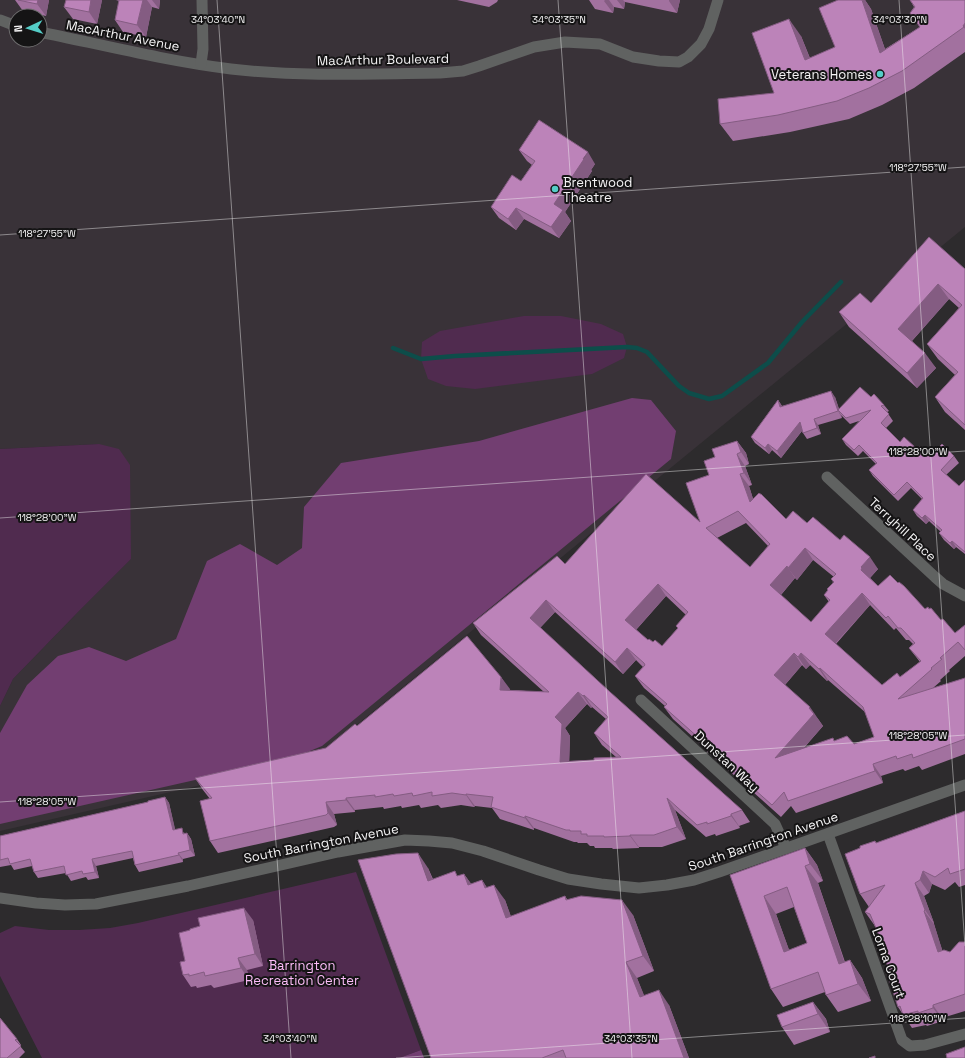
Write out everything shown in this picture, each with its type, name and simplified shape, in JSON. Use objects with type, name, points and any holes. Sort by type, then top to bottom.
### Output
[{"type":"street","points":[[201,64],[203,49],[202,0]]},
{"type":"street","name":"MacArthur Boulevard","points":[[201,64],[230,69],[292,74],[440,73],[468,69],[534,47],[565,42],[600,44],[633,57],[660,62],[679,62],[688,57],[701,44],[710,29],[718,0]]},
{"type":"street","name":"MacArthur Avenue","points":[[48,34],[147,55],[201,64]]},
{"type":"street","name":"Terryhill Place","points":[[827,477],[943,584],[965,596]]},
{"type":"street","name":"Dunstan Way","points":[[641,700],[775,824],[786,848]]},
{"type":"street","name":"South Barrington Avenue","points":[[0,898],[65,905],[96,904],[183,887],[338,852],[405,840],[452,843],[484,851],[568,879],[639,888],[667,885],[694,880],[719,872],[965,785]]},
{"type":"street","name":"Lorna Court","points":[[828,834],[902,1040],[910,1046],[925,1045],[965,1034]]},
{"type":"shaded area","points":[[0,0],[965,0],[965,227],[315,759],[0,831],[0,706],[13,679],[131,559],[99,444],[0,449]]},
{"type":"shaded area","points":[[632,398],[651,400],[676,431],[671,459],[322,746],[293,758],[0,824],[0,733],[27,685],[58,656],[89,647],[126,661],[176,639],[207,561],[240,544],[277,565],[302,548],[304,507],[341,463],[479,441]]},
{"type":"shaded area","points":[[421,1050],[424,1058],[399,1058]]},
{"type":"green space","points":[[524,316],[561,316],[601,324],[623,334],[627,347],[624,358],[592,374],[475,389],[446,386],[428,379],[421,359],[422,342],[440,331]]},
{"type":"green space","points":[[99,444],[119,449],[130,465],[131,559],[13,679],[0,706],[0,449]]},
{"type":"green space","name":"Barrington Recreation Center","points":[[356,872],[421,1050],[399,1058],[42,1058],[0,976],[0,933],[15,926],[49,930],[110,928],[138,923]]},
{"type":"building","points":[[18,0],[38,0],[37,4]]},
{"type":"building","points":[[66,0],[91,0],[89,12],[64,7]]},
{"type":"building","points":[[119,0],[143,0],[137,25],[115,20]]},
{"type":"building","name":"Veterans Homes","points":[[838,0],[862,0],[880,53],[920,27],[910,13],[915,7],[910,0],[965,0],[965,23],[963,26],[964,27],[902,71],[869,88],[837,101],[778,115],[720,124],[718,99],[774,93],[752,33],[789,19],[805,60],[835,47],[819,8]]},
{"type":"building","points":[[539,120],[588,152],[554,204],[563,210],[551,227],[516,208],[508,219],[491,207],[512,175],[521,181],[535,161],[519,150]]},
{"type":"building","points":[[929,237],[965,269],[965,425],[935,397],[958,372],[927,344],[962,305],[938,284],[898,329],[925,353],[907,373],[839,312],[860,293],[871,303]]},
{"type":"building","points":[[860,387],[871,397],[874,394],[884,405],[881,406],[889,414],[881,423],[900,442],[904,437],[917,449],[920,446],[930,456],[942,444],[954,456],[941,470],[959,486],[965,480],[965,552],[952,541],[950,543],[939,533],[942,530],[925,515],[922,518],[913,510],[923,498],[907,482],[894,495],[869,470],[877,463],[859,445],[854,450],[842,439],[871,410],[846,418],[838,410]]},
{"type":"building","points":[[831,391],[838,411],[814,419],[817,428],[803,433],[800,422],[777,451],[768,444],[765,448],[751,437],[778,400],[780,407]]},
{"type":"building","points":[[737,441],[741,452],[737,454],[744,473],[740,474],[750,502],[759,493],[786,519],[793,511],[807,523],[813,517],[840,540],[844,535],[870,557],[861,567],[861,570],[878,586],[890,575],[898,583],[899,582],[904,586],[925,609],[928,607],[929,609],[931,608],[955,633],[965,625],[965,650],[958,642],[940,658],[942,659],[931,668],[932,669],[898,699],[965,678],[965,739],[913,758],[912,754],[897,759],[896,756],[873,764],[875,771],[788,801],[784,792],[772,805],[699,740],[700,739],[664,707],[667,704],[635,676],[645,665],[644,663],[627,648],[615,662],[546,600],[530,618],[742,810],[731,814],[731,816],[707,824],[707,822],[697,825],[667,798],[677,827],[654,835],[604,837],[587,836],[587,834],[581,834],[581,831],[566,830],[525,816],[525,818],[491,807],[493,797],[452,793],[432,796],[432,792],[413,796],[412,793],[394,796],[393,794],[375,797],[375,795],[326,802],[328,813],[326,815],[210,841],[200,801],[212,798],[195,778],[326,748],[355,724],[357,726],[467,636],[501,677],[500,690],[549,692],[473,623],[557,556],[565,564],[646,474],[700,522],[686,483],[709,475],[704,461],[715,457],[712,449]],"holes":[[[738,511],[770,544],[750,567],[706,528]],[[805,548],[836,574],[831,579],[834,582],[827,589],[828,590],[824,595],[830,600],[811,622],[770,585],[787,566],[788,568]],[[658,584],[688,612],[676,626],[678,628],[662,646],[655,640],[653,642],[649,639],[648,640],[625,620]],[[862,593],[886,618],[888,616],[898,628],[901,628],[915,643],[909,648],[921,661],[900,677],[897,673],[882,685],[825,634]],[[794,653],[798,657],[801,653],[863,707],[874,737],[854,744],[847,736],[834,741],[833,738],[775,758],[814,714],[809,708],[810,707],[774,675]],[[578,692],[583,696],[584,695],[608,717],[594,733],[621,757],[594,758],[594,760],[560,762],[562,724],[555,717]]]},
{"type":"building","points":[[165,797],[173,830],[182,828],[183,834],[187,833],[190,850],[178,853],[179,855],[135,865],[132,851],[92,859],[95,872],[83,874],[82,871],[66,875],[64,866],[34,872],[30,859],[10,864],[8,858],[0,860],[0,836]]},
{"type":"building","points":[[965,811],[965,869],[950,874],[948,868],[935,877],[923,871],[920,880],[915,883],[938,952],[944,950],[950,952],[959,942],[965,942],[965,994],[933,1005],[933,1008],[918,1013],[918,1011],[903,1015],[900,1006],[898,1007],[888,976],[890,976],[886,960],[883,957],[881,940],[870,914],[865,912],[885,885],[860,894],[845,854],[860,848],[860,846],[875,841],[876,843]]},
{"type":"building","points":[[805,848],[810,864],[805,866],[839,964],[850,960],[858,984],[826,995],[818,972],[771,989],[730,875]],"holes":[[[787,887],[807,943],[784,952],[764,896]]]},
{"type":"building","points":[[418,853],[428,881],[455,871],[457,876],[464,874],[468,885],[482,880],[485,888],[494,885],[506,918],[565,896],[566,900],[581,896],[622,900],[643,956],[626,962],[640,997],[659,990],[684,1058],[566,1058],[563,1050],[542,1058],[431,1058],[358,860],[396,854]]},
{"type":"building","points":[[244,908],[255,954],[238,958],[241,968],[205,976],[204,972],[189,976],[189,974],[183,975],[180,962],[185,961],[179,933],[200,926],[198,918]]},
{"type":"building","points":[[813,1002],[818,1014],[782,1027],[777,1015]]},
{"type":"building","points":[[0,1018],[21,1046],[7,1058],[0,1058]]},
{"type":"building","points":[[965,1047],[965,1058],[947,1058],[946,1054]]},
{"type":"waterway","points":[[393,348],[421,359],[627,347],[637,348],[647,352],[679,386],[689,393],[709,399],[722,396],[768,363],[802,322],[841,282]]},
{"type":"place","name":"Veterans Homes","points":[[880,74]]},
{"type":"place","name":"Brentwood Theatre","points":[[555,189]]}]
